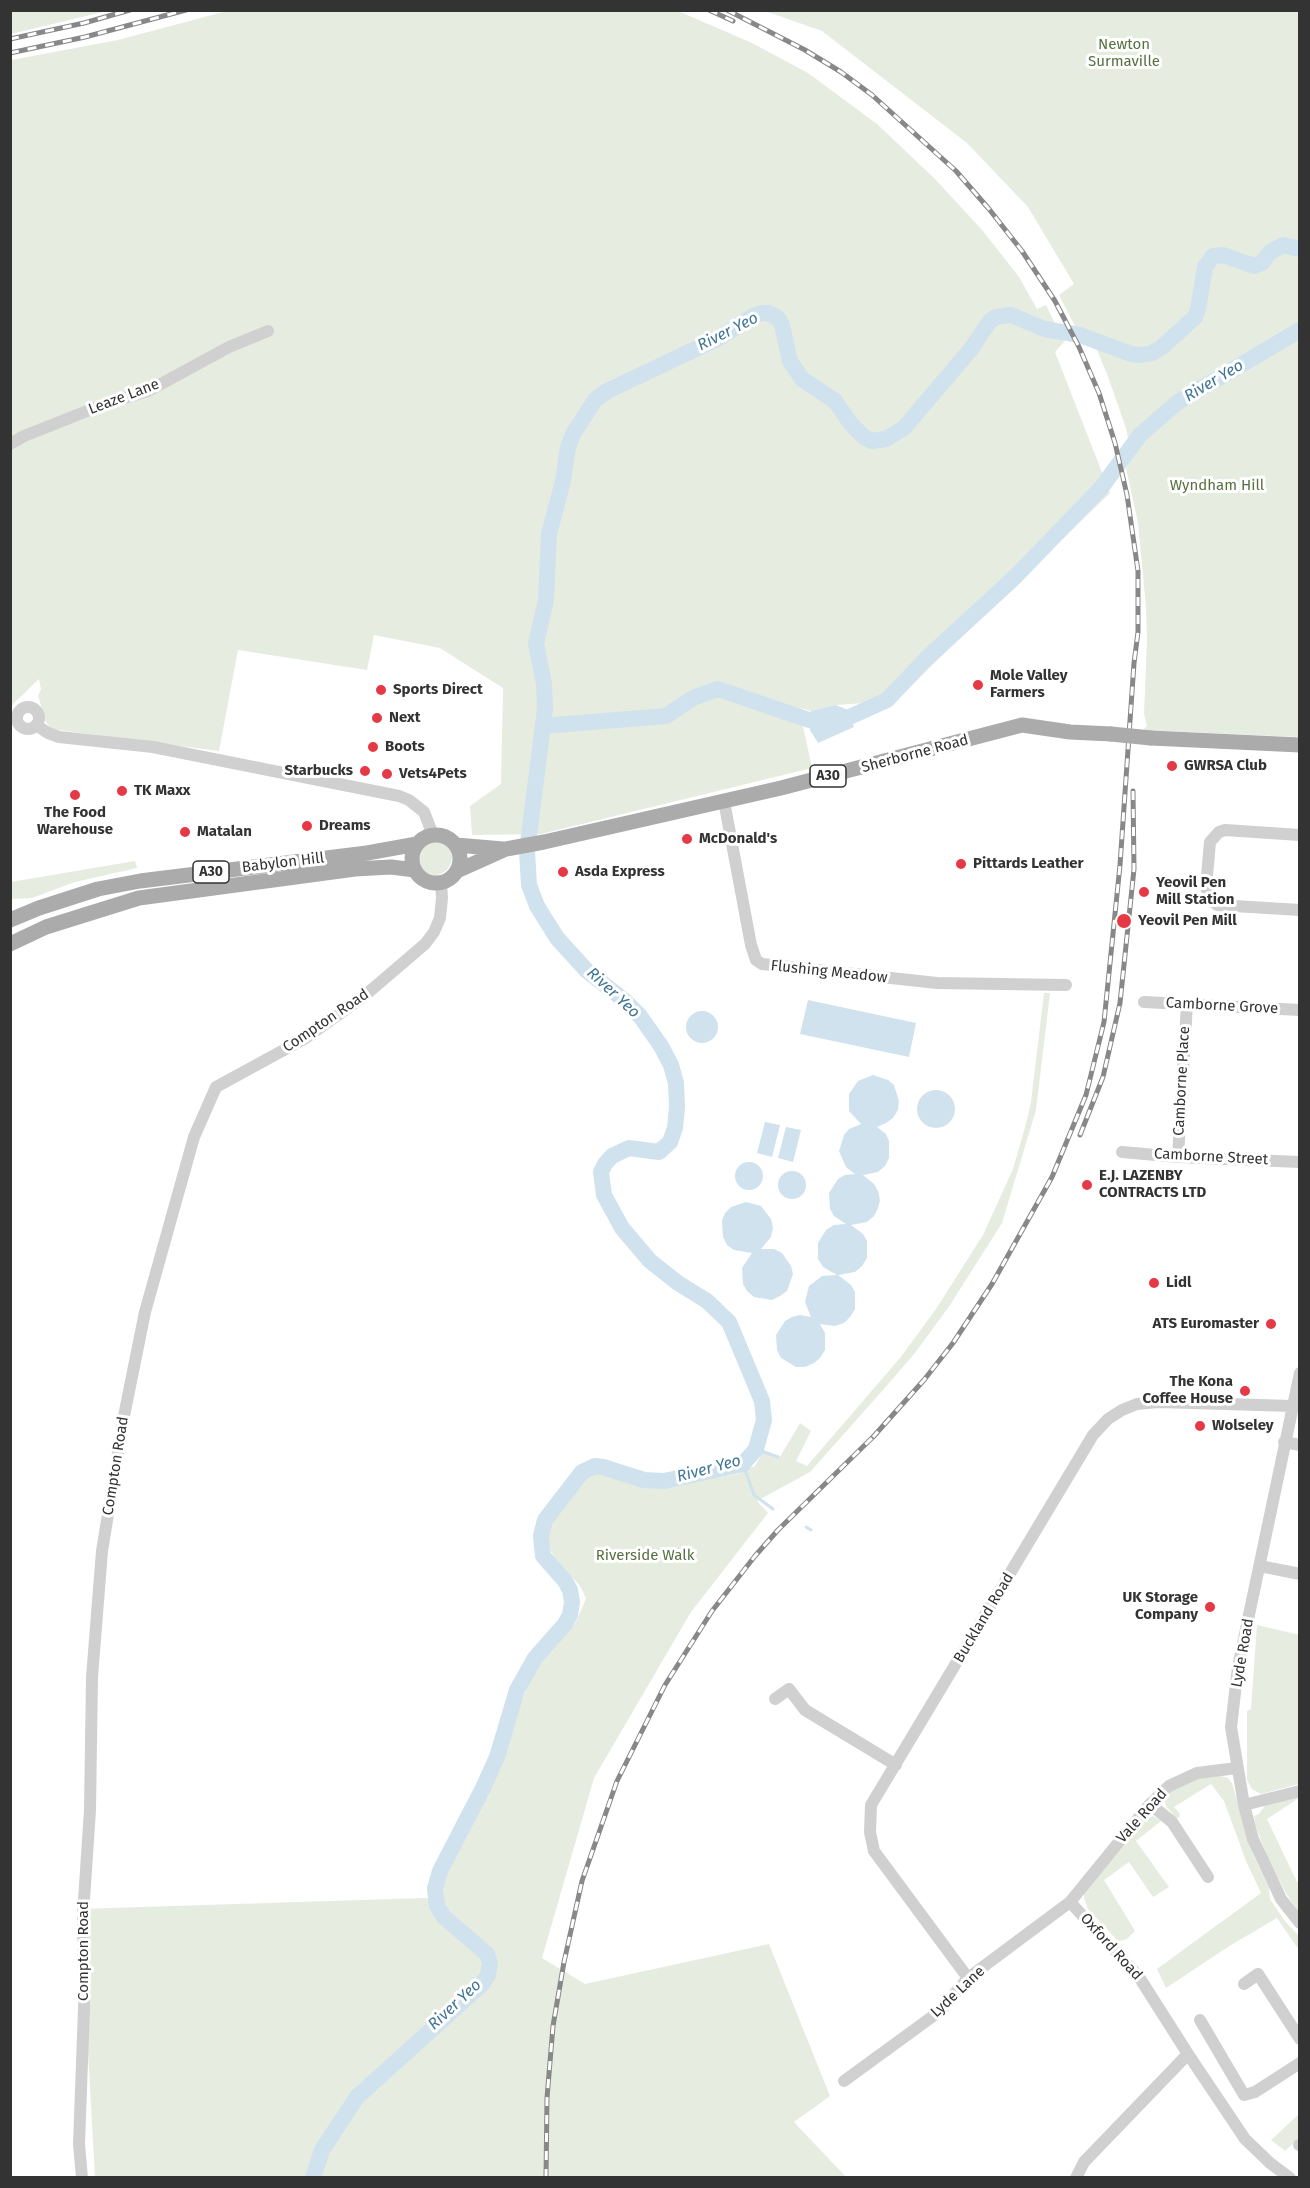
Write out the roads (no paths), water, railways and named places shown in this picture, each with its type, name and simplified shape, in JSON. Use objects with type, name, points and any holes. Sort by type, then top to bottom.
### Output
[{"type":"main road","name":"Sherborne Road","points":[[506,849],[724,801],[885,762],[1022,725],[1070,732],[1151,738],[1299,745]]},
{"type":"main road","name":"A30","points":[[417,844],[433,835],[446,837],[456,845],[506,849]]},
{"type":"main road","points":[[415,870],[412,857],[417,844]]},
{"type":"main road","name":"Babylon Hill","points":[[10,920],[98,889],[140,881],[368,853],[417,844]]},
{"type":"main road","points":[[456,845],[460,858],[457,871]]},
{"type":"main road","name":"A30","points":[[415,870],[426,881],[441,883],[453,877],[457,871],[506,849]]},
{"type":"main road","name":"Babylon Hill","points":[[10,944],[46,927],[139,898],[354,869],[391,867],[415,870]]},
{"type":"main road","points":[[199,873],[201,890]]},
{"type":"street","name":"Leaze Lane","points":[[10,444],[24,436],[110,402],[147,391],[229,346],[268,331]]},
{"type":"street","points":[[36,725],[48,734],[59,737],[153,747],[399,796],[409,800],[424,812],[433,835]]},
{"type":"street","name":"Flushing Meadow","points":[[724,801],[751,945],[756,960],[762,964],[937,983],[1066,985]]},
{"type":"street","points":[[1299,835],[1225,830],[1219,832],[1210,842],[1206,887],[1210,900],[1217,905],[1299,910]]},
{"type":"street","name":"Compton Road","points":[[82,2178],[79,2144],[84,2008],[83,1915],[90,1810],[92,1677],[102,1551],[124,1416],[148,1302],[194,1137],[216,1087],[304,1039],[363,997],[425,944],[440,918],[441,883]]},
{"type":"street","name":"Camborne Grove","points":[[1144,1002],[1299,1010]]},
{"type":"street","name":"Camborne Place","points":[[1178,1157],[1187,1004]]},
{"type":"street","name":"Camborne Street","points":[[1122,1152],[1178,1157],[1299,1162]]},
{"type":"street","name":"Lyde Road","points":[[1299,1373],[1238,1667],[1231,1727],[1244,1805],[1253,1839],[1281,1899],[1299,1923]]},
{"type":"street","name":"Buckland Road","points":[[968,1978],[874,1851],[870,1832],[871,1805],[1094,1435],[1107,1419],[1137,1404],[1158,1402],[1292,1406]]},
{"type":"street","points":[[1284,1442],[1299,1445]]},
{"type":"street","points":[[1260,1566],[1299,1574]]},
{"type":"street","points":[[776,1699],[789,1689],[805,1710],[896,1765]]},
{"type":"street","name":"Vale Road","points":[[1070,1902],[1150,1804],[1169,1786],[1197,1773],[1238,1768]]},
{"type":"street","points":[[1244,1805],[1299,1791]]},
{"type":"street","points":[[1150,1804],[1172,1822],[1208,1877]]},
{"type":"street","name":"Lyde Lane","points":[[844,2081],[940,2011],[968,1978],[1070,1902]]},
{"type":"street","name":"Oxford Road","points":[[1070,1902],[1139,1977],[1245,2139],[1290,2178]]},
{"type":"street","points":[[1244,1984],[1263,1972],[1299,2039]]},
{"type":"street","points":[[1200,2020],[1244,2095],[1255,2092],[1299,2063]]},
{"type":"street","points":[[1076,2178],[1084,2162],[1188,2054]]},
{"type":"water","points":[[836,705],[848,710],[854,727],[818,743],[810,730],[811,711]]},
{"type":"water","points":[[808,1000],[916,1023],[909,1057],[800,1034]]},
{"type":"water","points":[[702,1011],[714,1015],[718,1027],[714,1039],[702,1043],[690,1039],[686,1027],[690,1015]]},
{"type":"water","points":[[873,1075],[888,1080],[894,1085],[899,1101],[898,1110],[893,1118],[877,1127],[886,1134],[889,1141],[889,1158],[878,1172],[863,1175],[874,1184],[878,1191],[880,1200],[878,1208],[867,1222],[851,1225],[863,1234],[867,1241],[867,1258],[855,1272],[838,1275],[851,1285],[855,1292],[855,1309],[844,1323],[835,1326],[820,1324],[825,1333],[825,1350],[814,1363],[805,1367],[796,1367],[781,1358],[777,1350],[776,1335],[785,1321],[792,1317],[800,1315],[811,1317],[805,1302],[809,1286],[822,1276],[837,1275],[823,1267],[818,1259],[818,1243],[826,1230],[834,1225],[846,1224],[834,1216],[830,1209],[829,1193],[838,1179],[845,1175],[855,1174],[846,1167],[839,1151],[844,1135],[849,1129],[861,1124],[849,1111],[849,1094],[858,1081]]},
{"type":"water","points":[[936,1090],[949,1096],[955,1109],[949,1122],[936,1128],[923,1122],[917,1109],[923,1096]]},
{"type":"water","points":[[765,1122],[780,1125],[772,1157],[757,1153]]},
{"type":"water","points":[[786,1127],[801,1130],[793,1162],[778,1158]]},
{"type":"water","points":[[749,1162],[759,1166],[763,1176],[759,1186],[749,1190],[739,1186],[735,1176],[739,1166]]},
{"type":"water","points":[[792,1171],[802,1175],[806,1185],[802,1195],[792,1199],[782,1195],[778,1185],[782,1175]]},
{"type":"water","points":[[746,1202],[761,1206],[771,1219],[773,1228],[771,1237],[761,1249],[774,1249],[782,1253],[791,1266],[793,1274],[787,1291],[772,1300],[754,1297],[747,1291],[743,1284],[742,1268],[752,1253],[734,1250],[727,1245],[723,1237],[722,1221],[725,1213],[731,1207]]},
{"type":"waterway","name":"River Yeo","points":[[313,2178],[322,2150],[357,2097],[482,1984],[488,1975],[490,1963],[487,1954],[444,1917],[437,1906],[435,1888],[440,1871],[497,1757],[517,1690],[535,1658],[565,1624],[570,1615],[572,1602],[570,1590],[543,1556],[541,1536],[545,1520],[582,1472],[595,1466],[644,1480],[664,1481],[743,1464],[756,1449],[764,1420],[762,1401],[729,1322],[707,1301],[678,1283],[650,1261],[622,1228],[604,1195],[601,1172],[612,1156],[629,1148],[659,1152],[670,1142],[675,1128],[677,1107],[676,1083],[671,1065],[640,1016],[624,1000],[587,971],[557,938],[537,906],[529,885],[527,851],[545,709],[544,684],[536,643],[546,600],[549,534],[563,481],[568,447],[573,434],[595,400],[607,391],[719,338],[753,316],[768,313],[778,318],[782,325],[790,361],[802,379],[835,401],[851,424],[864,437],[872,441],[886,439],[904,428],[971,349],[990,321],[996,317],[1011,315],[1044,329],[1080,335],[1131,354],[1152,353],[1162,347],[1195,317],[1205,267],[1213,256],[1223,255],[1254,266],[1262,263],[1269,253],[1283,245],[1300,249]]},
{"type":"waterway","name":"River Yeo","points":[[543,726],[666,716],[693,698],[718,689],[809,720],[845,719],[887,700],[927,658],[1015,577],[1101,488],[1140,435],[1178,402],[1300,330]]},
{"type":"waterway","points":[[756,1449],[778,1457]]},
{"type":"waterway","points":[[743,1464],[754,1495],[773,1509]]},
{"type":"waterway","points":[[806,1527],[811,1530]]},
{"type":"railway","points":[[10,39],[84,23],[130,10]]},
{"type":"railway","points":[[10,53],[85,37],[186,10]]},
{"type":"railway","points":[[709,10],[733,21]]},
{"type":"railway","points":[[727,10],[805,50],[841,72],[872,95],[956,171],[1022,251],[1055,301],[1079,347],[1099,393],[1115,443],[1127,495],[1138,571],[1138,632],[1120,865],[1104,1022],[1086,1095],[1052,1177],[992,1284],[953,1343],[924,1380],[873,1437]]},
{"type":"railway","points":[[1080,1135],[1103,1077],[1120,1003],[1134,869],[1133,791]]},
{"type":"railway","points":[[546,2178],[547,2098],[553,2026],[564,1962],[582,1881],[617,1781],[665,1685],[712,1611],[778,1530],[877,1433]]},
{"type":"place","name":"Mole Valley Farmers","points":[[978,685]]},
{"type":"place","name":"Sports Direct","points":[[381,690]]},
{"type":"place","name":"Next","points":[[377,718]]},
{"type":"place","name":"Boots","points":[[373,747]]},
{"type":"place","name":"GWRSA Club","points":[[1172,766]]},
{"type":"place","name":"Starbucks","points":[[365,771]]},
{"type":"place","name":"Vets4Pets","points":[[387,774]]},
{"type":"place","name":"TK Maxx","points":[[122,791]]},
{"type":"place","name":"The Food Warehouse","points":[[75,795]]},
{"type":"place","name":"Dreams","points":[[307,826]]},
{"type":"place","name":"Matalan","points":[[185,832]]},
{"type":"place","name":"McDonald's","points":[[687,839]]},
{"type":"place","name":"Pittards Leather","points":[[961,864]]},
{"type":"place","name":"Asda Express","points":[[563,872]]},
{"type":"place","name":"Yeovil Pen Mill Station","points":[[1144,892]]},
{"type":"place","name":"Yeovil Pen Mill","points":[[1124,921]]},
{"type":"place","name":"E.J. LAZENBY CONTRACTS LTD","points":[[1087,1185]]},
{"type":"place","name":"Lidl","points":[[1154,1283]]},
{"type":"place","name":"ATS Euromaster","points":[[1271,1324]]},
{"type":"place","name":"The Kona Coffee House","points":[[1245,1391]]},
{"type":"place","name":"Wolseley","points":[[1200,1426]]},
{"type":"place","name":"UK Storage Company","points":[[1210,1607]]},
{"type":"park label","name":"Newton Surmaville","points":[[1124,54]]},
{"type":"park label","name":"Wyndham Hill","points":[[1217,486]]},
{"type":"park label","name":"Riverside Walk","points":[[645,1556]]}]
